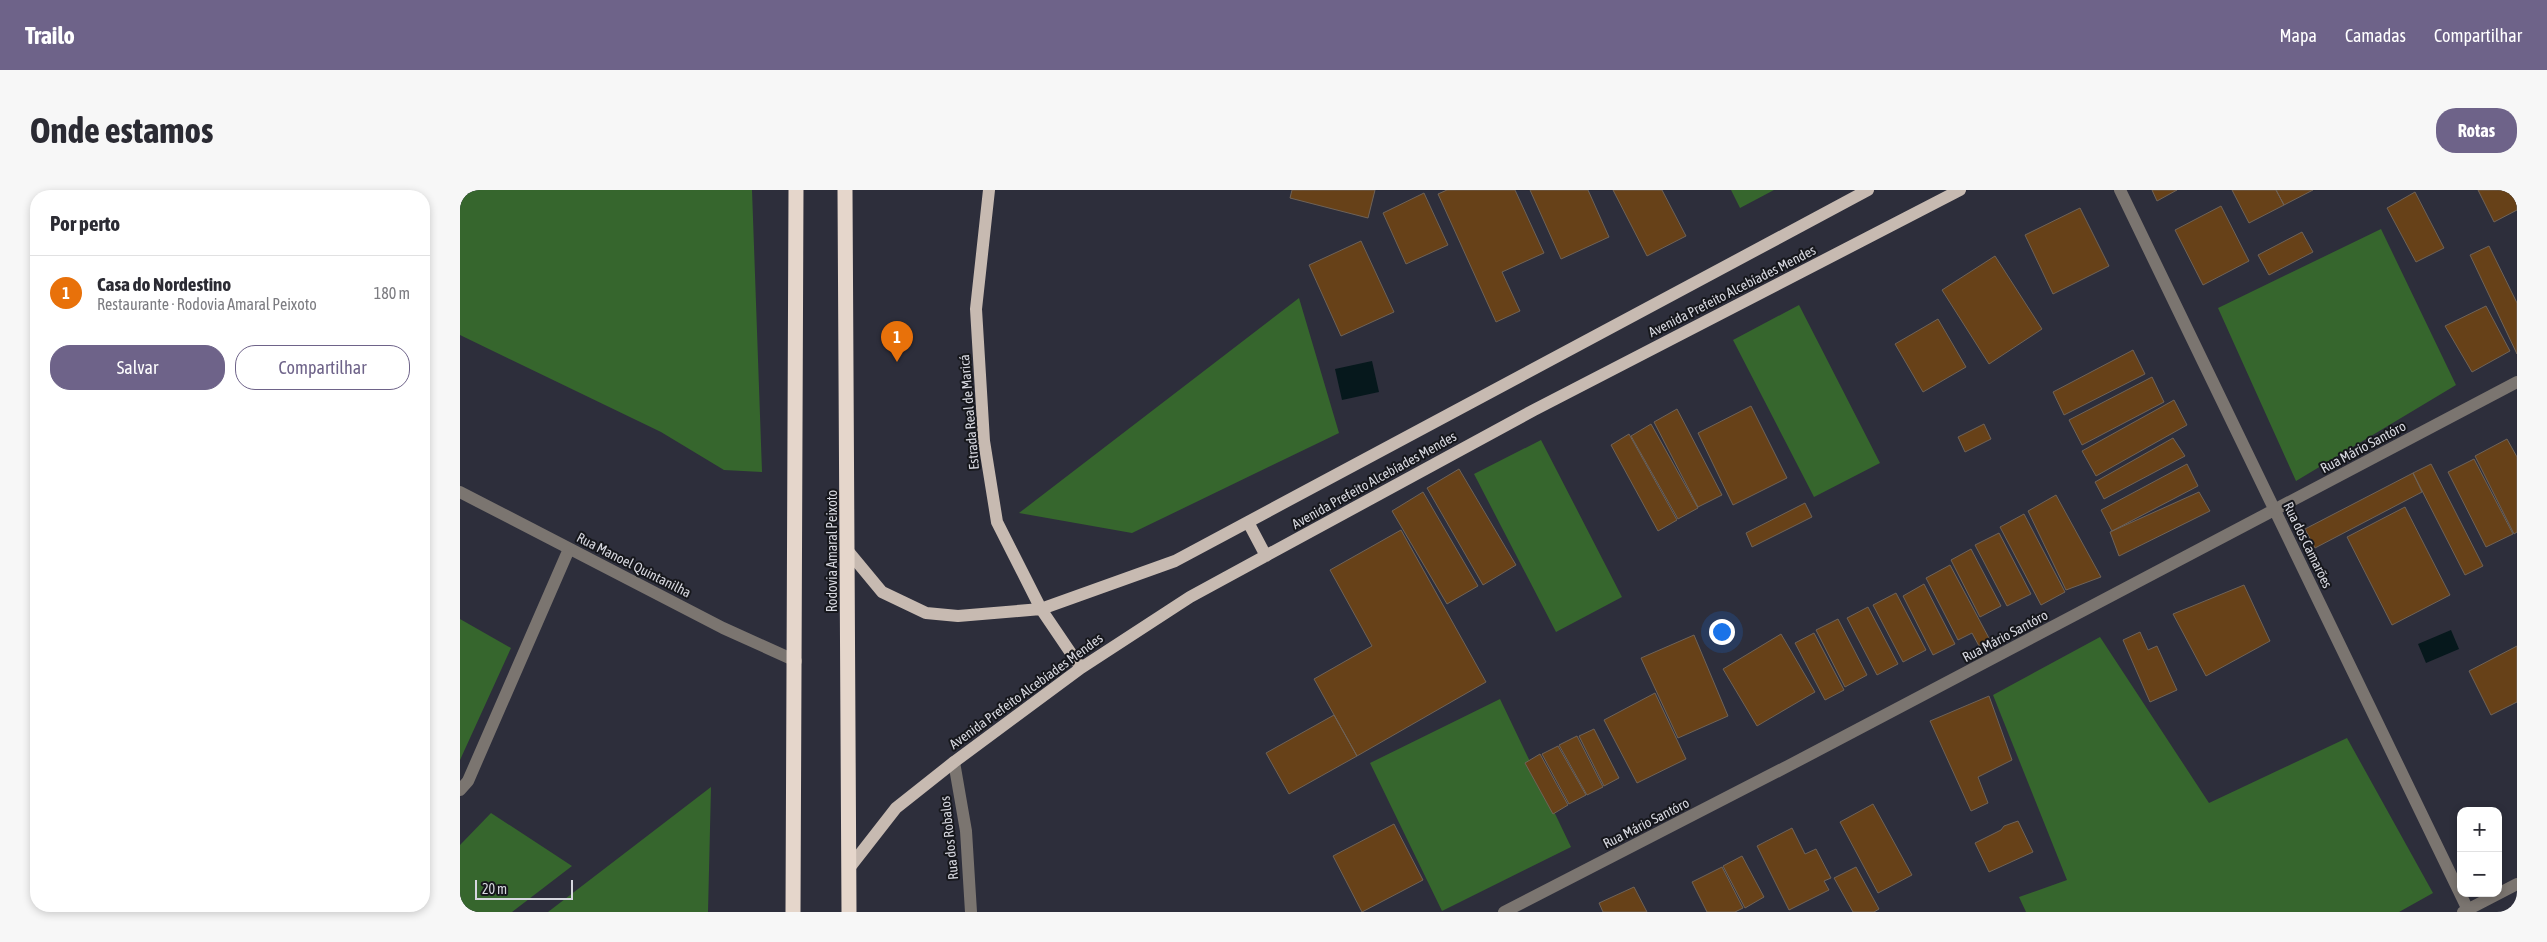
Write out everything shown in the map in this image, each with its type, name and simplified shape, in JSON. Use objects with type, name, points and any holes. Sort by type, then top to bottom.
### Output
[{"type":"highway","points":[[794,912],[796,190]]},
{"type":"highway","name":"Rodovia Amaral Peixoto","points":[[845,190],[849,912]]},
{"type":"main road","name":"Estrada Real de Maricá","points":[[989,190],[976,309],[984,441],[997,522],[1041,608],[1081,668]]},
{"type":"main road","name":"Avenida Prefeito Alcebíades Mendes","points":[[848,551],[882,592],[926,613],[958,616],[1041,608],[1175,561],[1868,190]]},
{"type":"main road","name":"Avenida Prefeito Alcebíades Mendes","points":[[850,866],[896,808],[954,762],[1081,668],[1190,597],[1534,410],[1960,190]]},
{"type":"main road","points":[[1248,522],[1266,556]]},
{"type":"street","name":"Rua dos Camarões","points":[[2120,190],[2467,911]]},
{"type":"street","name":"Rua Mário Santóro","points":[[1504,912],[1788,766],[2517,382]]},
{"type":"street","name":"Rua Manoel Quintanilha","points":[[460,492],[724,628],[796,661]]},
{"type":"street","points":[[460,790],[468,781],[569,548]]},
{"type":"street","name":"Rua dos Robalos","points":[[954,762],[966,831],[971,912]]},
{"type":"street","points":[[2467,911],[2517,884]]},
{"type":"green space","points":[[460,190],[752,190],[762,472],[724,470],[661,432],[460,335]]},
{"type":"green space","points":[[1731,190],[1774,190],[1740,208]]},
{"type":"green space","points":[[2381,229],[2456,385],[2296,481],[2218,308]]},
{"type":"green space","points":[[1299,298],[1339,433],[1132,533],[1019,513]]},
{"type":"green space","points":[[1799,305],[1880,463],[1814,497],[1733,340]]},
{"type":"green space","points":[[1541,440],[1622,597],[1556,632],[1474,474]]},
{"type":"green space","points":[[460,619],[511,648],[460,760]]},
{"type":"green space","points":[[2100,637],[2209,803],[2347,738],[2433,893],[2399,912],[2026,912],[2019,897],[2067,880],[1993,695]]},
{"type":"green space","points":[[1500,699],[1571,847],[1442,911],[1370,763]]},
{"type":"green space","points":[[711,787],[708,912],[548,912]]},
{"type":"green space","points":[[491,813],[572,866],[512,912],[460,912],[460,845]]},
{"type":"shaded area","points":[[1372,361],[1379,392],[1342,400],[1335,369]]},
{"type":"shaded area","points":[[2451,630],[2459,649],[2426,663],[2418,644]]},
{"type":"building","points":[[1292,190],[1375,190],[1368,218],[1290,198]]},
{"type":"building","points":[[1447,190],[1515,190],[1544,253],[1502,272],[1520,311],[1496,322],[1438,194]]},
{"type":"building","points":[[1530,190],[1588,190],[1609,237],[1561,259]]},
{"type":"building","points":[[1613,190],[1662,190],[1686,236],[1647,256]]},
{"type":"building","points":[[2152,190],[2177,190],[2157,201]]},
{"type":"building","points":[[2232,190],[2276,190],[2284,205],[2249,223]]},
{"type":"building","points":[[2276,190],[2313,190],[2284,205]]},
{"type":"building","points":[[2478,190],[2517,190],[2517,210],[2494,222]]},
{"type":"building","points":[[2415,192],[2444,248],[2416,262],[2387,208]]},
{"type":"building","points":[[1424,193],[1448,245],[1406,264],[1383,213]]},
{"type":"building","points":[[2221,206],[2249,261],[2203,285],[2175,230]]},
{"type":"building","points":[[2080,208],[2109,266],[2053,294],[2025,235]]},
{"type":"building","points":[[2302,232],[2313,252],[2269,275],[2258,255]]},
{"type":"building","points":[[1361,241],[1394,312],[1341,336],[1309,265]]},
{"type":"building","points":[[2489,246],[2517,303],[2517,354],[2470,255]]},
{"type":"building","points":[[1995,256],[2042,329],[1989,364],[1942,290]]},
{"type":"building","points":[[2486,306],[2510,351],[2472,372],[2445,326]]},
{"type":"building","points":[[1938,319],[1966,367],[1923,392],[1895,344]]},
{"type":"building","points":[[2133,350],[2145,374],[2064,415],[2053,392]]},
{"type":"building","points":[[2152,377],[2164,402],[2082,445],[2069,420]]},
{"type":"building","points":[[2174,400],[2187,425],[2096,476],[2082,451]]},
{"type":"building","points":[[1751,406],[1787,478],[1733,505],[1698,433]]},
{"type":"building","points":[[1677,409],[1722,495],[1698,507],[1654,422]]},
{"type":"building","points":[[1651,424],[1698,508],[1678,519],[1631,436]]},
{"type":"building","points":[[1984,424],[1991,439],[1965,452],[1958,437]]},
{"type":"building","points":[[1629,434],[1677,520],[1658,531],[1611,445]]},
{"type":"building","points":[[2173,438],[2185,456],[2104,499],[2095,482]]},
{"type":"building","points":[[2507,439],[2517,457],[2517,532],[2514,534],[2475,456]]},
{"type":"building","points":[[2474,459],[2513,534],[2486,547],[2448,472]]},
{"type":"building","points":[[2187,464],[2198,486],[2112,531],[2101,510]]},
{"type":"building","points":[[2431,464],[2483,566],[2465,575],[2413,473]]},
{"type":"building","points":[[1459,469],[1516,565],[1483,585],[1427,488]]},
{"type":"building","points":[[2413,473],[2422,492],[2315,548],[2305,529]]},
{"type":"building","points":[[1423,492],[1478,586],[1447,604],[1392,511]]},
{"type":"building","points":[[2199,492],[2210,511],[2119,556],[2110,532]]},
{"type":"building","points":[[2056,495],[2101,577],[2066,590],[2028,511]]},
{"type":"building","points":[[1805,503],[1812,517],[1752,547],[1746,533]]},
{"type":"building","points":[[2405,507],[2450,595],[2392,625],[2347,537]]},
{"type":"building","points":[[2024,514],[2065,592],[2041,605],[2000,527]]},
{"type":"building","points":[[1401,530],[1486,682],[1357,756],[1314,679],[1372,646],[1330,570]]},
{"type":"building","points":[[1999,533],[2031,594],[2007,606],[1975,545]]},
{"type":"building","points":[[1971,549],[2001,606],[1980,617],[1951,560]]},
{"type":"building","points":[[1950,565],[1990,640],[1979,646],[1972,633],[1958,640],[1926,578]]},
{"type":"building","points":[[1924,584],[1955,644],[1933,655],[1903,596]]},
{"type":"building","points":[[2244,585],[2270,641],[2206,676],[2173,614]]},
{"type":"building","points":[[1896,593],[1926,650],[1903,662],[1873,605]]},
{"type":"building","points":[[1868,607],[1898,664],[1877,675],[1847,618]]},
{"type":"building","points":[[1838,619],[1867,675],[1845,687],[1816,630]]},
{"type":"building","points":[[2140,632],[2148,650],[2157,646],[2177,690],[2150,702],[2123,640]]},
{"type":"building","points":[[1814,633],[1844,690],[1825,700],[1795,643]]},
{"type":"building","points":[[1781,634],[1815,692],[1757,726],[1723,669]]},
{"type":"building","points":[[1694,635],[1728,716],[1678,738],[1641,658]]},
{"type":"building","points":[[2517,646],[2517,702],[2491,715],[2469,671]]},
{"type":"building","points":[[1655,693],[1686,759],[1637,783],[1604,720]]},
{"type":"building","points":[[1989,696],[2012,760],[1978,777],[1988,803],[1971,811],[1930,721]]},
{"type":"building","points":[[1334,715],[1357,756],[1289,794],[1266,753]]},
{"type":"building","points":[[1594,729],[1619,778],[1604,786],[1579,736]]},
{"type":"building","points":[[1577,736],[1603,787],[1587,795],[1559,745]]},
{"type":"building","points":[[1558,746],[1586,795],[1569,804],[1542,754]]},
{"type":"building","points":[[1540,754],[1568,805],[1553,814],[1525,763]]},
{"type":"building","points":[[1873,804],[1912,875],[1878,893],[1840,822]]},
{"type":"building","points":[[2018,821],[2033,852],[1989,872],[1975,843],[2001,830],[2004,826]]},
{"type":"building","points":[[1394,824],[1423,880],[1362,912],[1333,856]]},
{"type":"building","points":[[1792,828],[1805,854],[1816,849],[1831,878],[1824,881],[1829,890],[1789,910],[1757,846]]},
{"type":"building","points":[[1742,856],[1764,897],[1745,908],[1723,866]]},
{"type":"building","points":[[1722,867],[1743,908],[1735,912],[1707,912],[1692,882]]},
{"type":"building","points":[[1856,867],[1879,909],[1874,912],[1853,912],[1834,878]]},
{"type":"building","points":[[1634,887],[1647,912],[1603,912],[1599,903]]},
{"type":"place","name":"Casa do Nordestino","points":[[897,362]]}]
